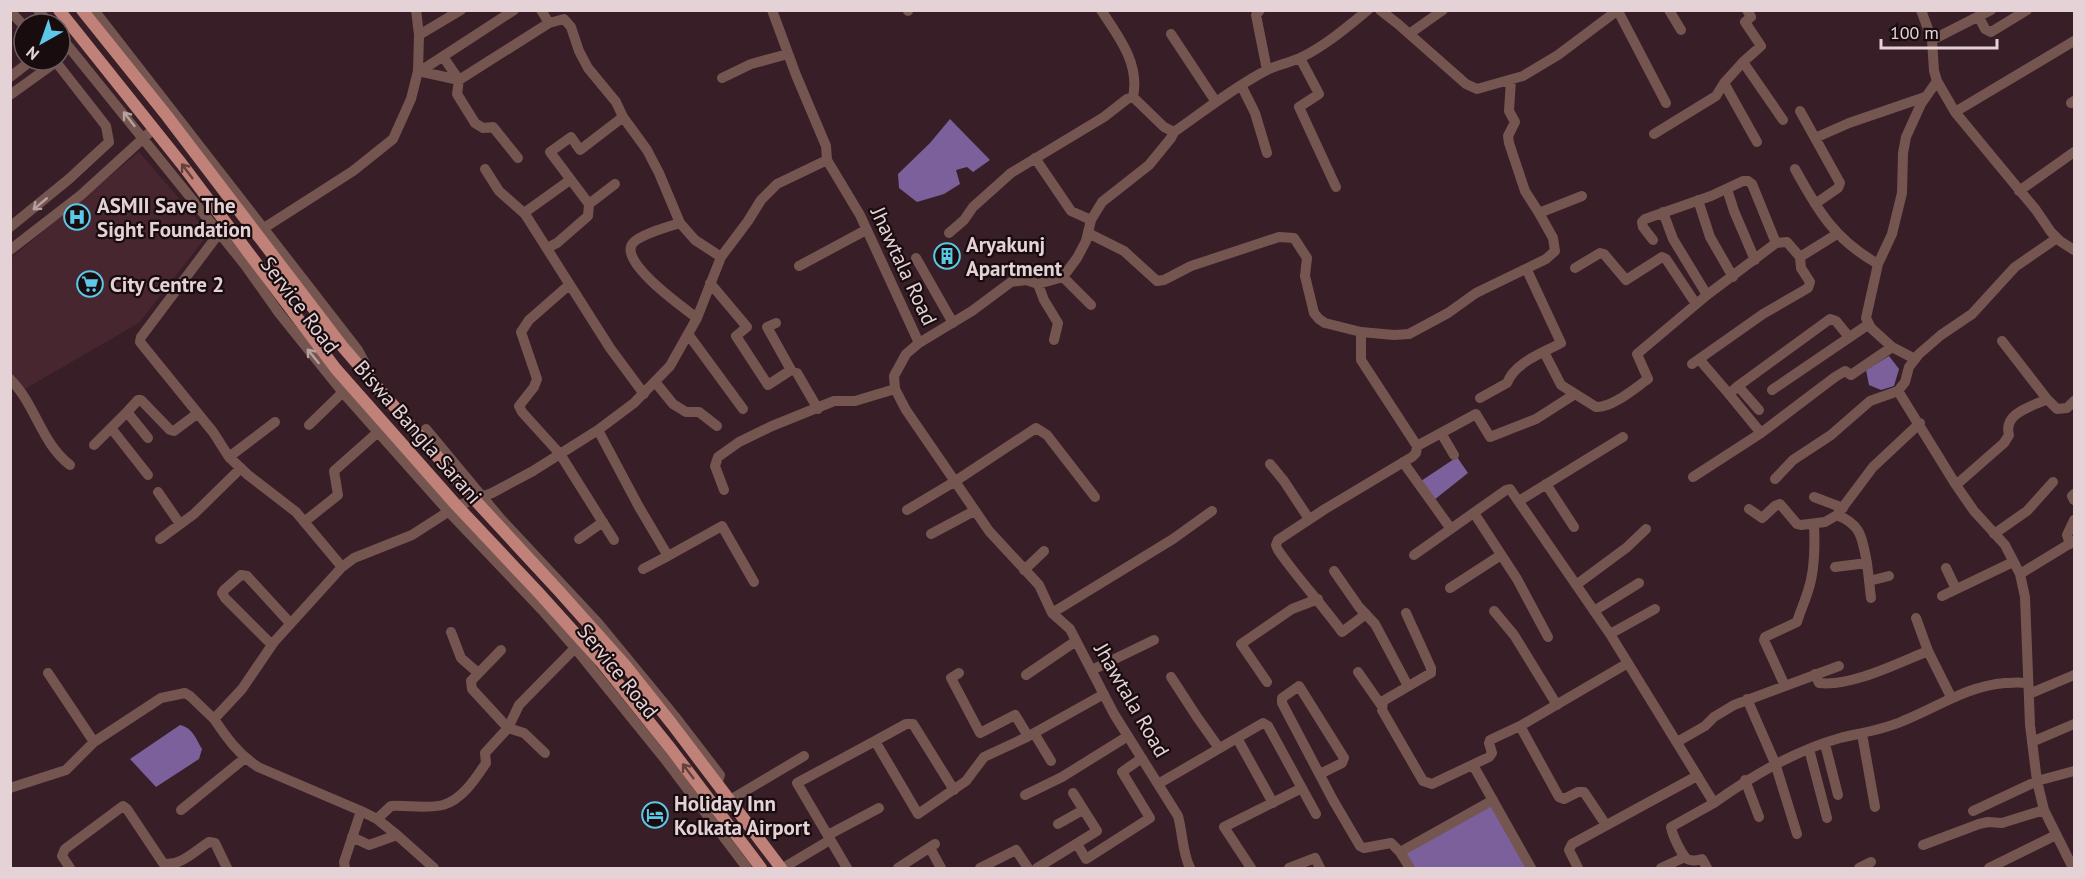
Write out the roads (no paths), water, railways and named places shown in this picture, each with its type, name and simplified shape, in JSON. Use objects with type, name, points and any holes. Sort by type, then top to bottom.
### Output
[{"type":"main road","name":"Biswa Bangla Sarani","points":[[59,10],[336,369],[452,509],[538,592],[602,663],[671,749],[761,868]]},
{"type":"main road","name":"Biswa Bangla Sarani","points":[[82,10],[167,116],[367,376],[595,625],[674,721],[717,783],[782,868]]},
{"type":"street","points":[[94,10],[358,350],[367,367],[367,376]]},
{"type":"street","points":[[264,228],[353,171],[393,139],[411,99],[420,70],[416,10]]},
{"type":"street","points":[[419,35],[462,10]]},
{"type":"street","points":[[420,70],[444,58],[514,10]]},
{"type":"street","points":[[541,10],[549,23]]},
{"type":"street","name":"Jhawtala Road","points":[[772,10],[826,146],[827,160],[866,230],[919,343],[906,354],[894,376],[895,389],[912,419],[974,511],[989,531],[1039,585],[1052,612],[1070,629],[1128,736],[1178,816],[1185,858],[1190,868]]},
{"type":"street","points":[[1101,10],[1124,44],[1134,72],[1136,85],[1133,97]]},
{"type":"street","points":[[1260,10],[1256,15],[1267,70]]},
{"type":"street","points":[[919,343],[953,323],[1011,282],[1026,280],[1038,284],[1063,277],[1086,241],[1091,220],[1102,202],[1149,165],[1174,132],[1215,102],[1267,70],[1300,58],[1337,35],[1368,10]]},
{"type":"street","points":[[1380,10],[1466,84],[1478,89],[1524,76],[1558,55],[1618,11],[1666,103]]},
{"type":"street","points":[[1409,34],[1443,10]]},
{"type":"street","points":[[1669,10],[1681,30]]},
{"type":"street","points":[[1654,134],[1716,96],[1724,83],[1761,46],[1745,22],[1751,17],[1747,10]]},
{"type":"street","points":[[1921,10],[1932,40],[1937,81],[1955,112],[2057,238],[2074,250]]},
{"type":"street","points":[[1932,40],[1991,10]]},
{"type":"street","points":[[1979,16],[1985,29],[1991,32],[2027,10]]},
{"type":"street","points":[[420,70],[459,80],[562,15],[571,27],[579,51],[588,68],[616,102],[623,117],[651,158],[680,223],[695,240],[722,257]]},
{"type":"street","points":[[1172,34],[1215,102]]},
{"type":"street","points":[[1955,112],[2074,41]]},
{"type":"street","name":"Service Road","points":[[72,50],[220,232],[279,313],[343,392],[452,509],[575,648],[664,758],[747,868]]},
{"type":"street","points":[[722,78],[751,64],[788,54]]},
{"type":"street","points":[[444,58],[459,80],[457,94],[475,123],[483,128],[493,127],[518,158]]},
{"type":"street","points":[[1300,58],[1319,94],[1299,107],[1336,187]]},
{"type":"street","points":[[10,95],[56,62],[106,126],[109,142],[65,183],[10,227]]},
{"type":"street","points":[[1743,62],[1783,120]]},
{"type":"street","points":[[1088,233],[1124,251],[1157,281],[1164,280],[1191,266],[1279,237],[1294,238],[1307,258],[1305,276],[1314,313],[1319,319],[1325,323],[1361,332],[1409,334],[1448,313],[1476,293],[1527,270],[1555,251],[1553,238],[1525,191],[1509,143],[1510,132],[1515,122],[1509,111],[1511,80]]},
{"type":"street","points":[[1915,359],[1892,347],[1870,328],[1866,318],[1878,264],[1892,234],[1902,193],[1903,153],[1906,137],[1925,97],[1937,81]]},
{"type":"street","points":[[1724,83],[1757,142]]},
{"type":"street","points":[[1241,86],[1255,113],[1267,153]]},
{"type":"street","points":[[1133,97],[1150,115],[1174,132]]},
{"type":"street","points":[[949,233],[1001,182],[1133,97]]},
{"type":"street","points":[[1815,138],[1849,123],[1925,97]]},
{"type":"street","points":[[1800,111],[1840,183],[1838,188],[1815,204]]},
{"type":"street","points":[[547,249],[588,216],[589,204],[550,152],[571,137],[580,150],[623,117]]},
{"type":"street","points":[[10,250],[77,198],[153,129]]},
{"type":"street","points":[[2019,191],[2074,152]]},
{"type":"street","points":[[1035,158],[1071,211],[1091,220]]},
{"type":"street","points":[[214,719],[242,689],[290,623],[342,567],[354,558],[412,535],[452,509],[500,489],[598,430],[644,394],[670,366],[697,318],[722,257],[768,192],[777,184],[827,160]]},
{"type":"street","points":[[485,169],[500,191],[524,213],[610,348],[644,394]]},
{"type":"street","points":[[1795,169],[1815,204],[1837,234],[1864,256],[1878,264]]},
{"type":"street","points":[[524,213],[570,180]]},
{"type":"street","points":[[1653,240],[1642,222],[1743,181],[1748,181],[1752,184],[1776,243]]},
{"type":"street","points":[[65,183],[77,198]]},
{"type":"street","points":[[589,204],[615,184]]},
{"type":"street","points":[[1727,189],[1755,260]]},
{"type":"street","points":[[1539,213],[1582,196]]},
{"type":"street","points":[[1698,200],[1710,237],[1732,277]]},
{"type":"street","points":[[1663,212],[1673,239],[1707,295]]},
{"type":"street","points":[[680,223],[640,238],[630,248],[630,254],[650,280],[697,318]]},
{"type":"street","points":[[799,266],[866,230]]},
{"type":"street","points":[[220,232],[140,342],[198,412],[229,457],[296,512],[342,567]]},
{"type":"street","points":[[1800,257],[1837,234]]},
{"type":"street","points":[[1775,479],[1793,460],[1831,435],[1870,402],[1898,391],[1905,382],[1909,367],[1915,359],[1941,335],[1972,314],[2015,267],[2057,238]]},
{"type":"street","points":[[1544,352],[1562,385],[1596,407],[1602,408],[1648,379],[1637,354],[1707,295],[1776,243],[1785,241],[1800,257],[1801,268],[1810,282],[1808,288],[1763,314],[1696,361],[1729,394],[1761,433]]},
{"type":"street","points":[[1575,268],[1600,253],[1604,254],[1626,280],[1662,257],[1666,259],[1696,304]]},
{"type":"street","points":[[916,258],[953,323]]},
{"type":"street","points":[[1480,398],[1507,383],[1510,373],[1562,343],[1527,270]]},
{"type":"street","points":[[1063,277],[1091,305]]},
{"type":"street","points":[[710,283],[747,327],[736,336],[768,385],[791,370],[767,327],[776,323]]},
{"type":"street","points":[[1038,284],[1040,292],[1058,323],[1054,340]]},
{"type":"street","points":[[569,285],[529,320],[521,332],[537,379],[534,387],[519,406],[560,454],[614,540]]},
{"type":"street","points":[[1729,394],[1830,319],[1836,321],[1849,337]]},
{"type":"street","points":[[1772,390],[1869,324]]},
{"type":"street","points":[[1361,332],[1361,360],[1417,446],[1416,453],[1310,519],[1278,540],[1276,544],[1302,583],[1318,599],[1342,632],[1366,614]]},
{"type":"street","points":[[688,334],[743,409]]},
{"type":"street","points":[[2002,341],[2057,409],[2067,408],[2074,401]]},
{"type":"street","points":[[1693,477],[1761,433],[1835,377],[1845,371],[1851,375],[1892,347]]},
{"type":"street","points":[[797,373],[818,409]]},
{"type":"street","points":[[10,379],[25,399],[56,453],[70,465]]},
{"type":"street","points":[[656,383],[673,404],[686,412],[699,412],[717,426]]},
{"type":"street","points":[[1738,386],[1759,410]]},
{"type":"street","points":[[724,490],[715,466],[718,456],[739,442],[834,401],[855,401],[895,389]]},
{"type":"street","points":[[1898,391],[1920,423],[1956,485],[1974,511],[2004,545],[2020,574],[2025,597],[2028,689],[2037,781],[2044,810],[2074,868]]},
{"type":"street","points":[[309,425],[343,392]]},
{"type":"street","points":[[1417,446],[1476,414],[1490,437],[1536,419],[1575,394]]},
{"type":"street","points":[[1956,485],[2004,443],[2008,435],[2008,421],[2014,415],[2047,399]]},
{"type":"street","points":[[94,445],[138,400],[141,400],[170,430],[174,431],[198,412]]},
{"type":"street","points":[[127,412],[148,438]]},
{"type":"street","points":[[229,457],[275,422]]},
{"type":"street","points":[[1749,509],[1762,518],[1780,504],[1797,524],[1814,525],[1826,522],[1840,511],[1873,466],[1920,423]]},
{"type":"street","points":[[111,428],[148,476]]},
{"type":"street","points":[[907,510],[1036,428],[1047,435],[1095,497]]},
{"type":"street","points":[[426,429],[477,497]]},
{"type":"street","points":[[598,430],[668,556]]},
{"type":"street","points":[[304,522],[338,495],[334,471],[378,432]]},
{"type":"street","points":[[1441,433],[1454,455]]},
{"type":"street","points":[[1519,501],[1623,437]]},
{"type":"street","points":[[1403,462],[1451,529]]},
{"type":"street","points":[[1270,464],[1310,519]]},
{"type":"street","points":[[160,539],[194,514],[241,468]]},
{"type":"street","points":[[1994,534],[2027,511],[2053,482]]},
{"type":"street","points":[[1546,484],[1574,527]]},
{"type":"street","points":[[1414,555],[1508,489],[1513,492],[1611,634],[1714,803]]},
{"type":"street","points":[[158,492],[180,524]]},
{"type":"street","points":[[2074,494],[2072,496],[2074,500]]},
{"type":"street","points":[[1814,497],[1840,511],[1859,531],[1867,563],[1871,598]]},
{"type":"street","points":[[931,534],[974,511]]},
{"type":"street","points":[[1052,612],[1159,548],[1212,511]]},
{"type":"street","points":[[1474,513],[1526,595],[1548,637]]},
{"type":"street","points":[[2020,574],[2072,542],[2067,535],[2074,520]]},
{"type":"street","points":[[579,539],[603,522]]},
{"type":"street","points":[[1785,686],[1764,640],[1770,634],[1797,622],[1809,590],[1814,525]]},
{"type":"street","points":[[643,569],[722,526],[754,582]]},
{"type":"street","points":[[1576,585],[1626,548],[1646,529]]},
{"type":"street","points":[[1024,570],[1044,551]]},
{"type":"street","points":[[1450,588],[1501,555]]},
{"type":"street","points":[[1942,596],[2013,562]]},
{"type":"street","points":[[1835,567],[1867,563]]},
{"type":"street","points":[[1946,568],[1956,589]]},
{"type":"street","points":[[1334,571],[1375,624],[1408,686]]},
{"type":"street","points":[[272,645],[225,598],[222,593],[224,590],[241,575],[247,576],[290,623]]},
{"type":"street","points":[[1869,580],[1889,576]]},
{"type":"street","points":[[1594,611],[1639,584]]},
{"type":"street","points":[[1267,682],[1241,644],[1292,609],[1318,599]]},
{"type":"street","points":[[1611,634],[1655,609]]},
{"type":"street","points":[[1494,611],[1514,635],[1557,705]]},
{"type":"street","points":[[1381,705],[1383,701],[1431,673],[1431,668],[1406,613]]},
{"type":"street","points":[[1916,618],[1928,651],[1951,697]]},
{"type":"street","points":[[451,633],[461,658],[478,673]]},
{"type":"street","points":[[1092,670],[1154,640]]},
{"type":"street","points":[[1026,675],[1076,641]]},
{"type":"street","points":[[377,819],[391,806],[444,805],[457,798],[486,763],[485,753],[508,728],[519,705],[575,648]]},
{"type":"street","points":[[501,650],[471,681],[472,689],[508,728],[524,734],[545,753]]},
{"type":"street","points":[[1815,674],[1819,683],[1839,681],[1882,670],[1928,651]]},
{"type":"street","points":[[1358,672],[1381,705],[1423,781],[1432,784],[1491,755],[1490,740],[1520,726],[1628,663]]},
{"type":"street","points":[[1677,742],[1705,726],[1714,717],[1747,699],[1839,666]]},
{"type":"street","points":[[48,673],[94,742]]},
{"type":"street","points":[[959,673],[951,678],[980,733],[1015,715],[1051,761]]},
{"type":"street","points":[[2028,689],[2074,675]]},
{"type":"street","points":[[1172,677],[1219,748]]},
{"type":"street","points":[[1707,868],[1702,859],[1693,861],[1685,857],[1674,838],[1671,827],[1714,803],[1745,780],[1775,763],[1809,749],[1902,722],[1951,697],[1977,688],[2023,682],[2028,689]]},
{"type":"street","points":[[1320,774],[1342,763],[1344,758],[1299,686],[1282,698],[1282,703],[1325,786],[1360,846],[1364,848],[1391,843],[1410,868]]},
{"type":"street","points":[[875,741],[918,814],[954,790],[969,777],[984,757],[1031,734],[1104,693]]},
{"type":"street","points":[[10,788],[66,770],[94,742],[153,702],[178,694],[190,696],[214,719],[244,759],[377,819],[434,868]]},
{"type":"street","points":[[1747,699],[1775,763],[1797,834]]},
{"type":"street","points":[[1158,784],[1263,723],[1266,724],[1316,813]]},
{"type":"street","points":[[847,868],[797,783],[906,724],[912,724],[954,790]]},
{"type":"street","points":[[2032,742],[2074,724]]},
{"type":"street","points":[[1520,726],[1559,797],[1564,799],[1578,792],[1585,793],[1606,825]]},
{"type":"street","points":[[1862,734],[1875,807]]},
{"type":"street","points":[[1025,795],[1062,777],[1128,736]]},
{"type":"street","points":[[1237,738],[1273,803]]},
{"type":"street","points":[[1825,744],[1838,795]]},
{"type":"street","points":[[1809,749],[1827,818]]},
{"type":"street","points":[[730,800],[804,756]]},
{"type":"street","points":[[1077,844],[1086,859],[1150,818],[1122,772],[1142,758]]},
{"type":"street","points":[[181,810],[244,759]]},
{"type":"street","points":[[1473,765],[1531,868]]},
{"type":"street","points":[[1973,811],[2037,781],[2074,771]]},
{"type":"street","points":[[1578,868],[1569,846],[1697,776]]},
{"type":"street","points":[[1745,780],[1759,817]]},
{"type":"street","points":[[1251,868],[1224,827],[1273,803],[1325,786]]},
{"type":"street","points":[[1037,868],[1097,831],[1073,793]]},
{"type":"street","points":[[1400,852],[1493,800]]},
{"type":"street","points":[[70,868],[62,856],[65,849],[123,806],[163,863],[170,865],[178,863],[209,842],[215,843],[227,868]]},
{"type":"street","points":[[782,868],[879,808]]},
{"type":"street","points":[[1058,824],[1083,810]]},
{"type":"street","points":[[1923,845],[1979,824],[2002,823],[2044,810]]},
{"type":"street","points":[[345,868],[344,862],[361,812]]},
{"type":"street","points":[[352,837],[369,845],[397,835]]},
{"type":"street","points":[[1989,868],[2056,835]]},
{"type":"street","points":[[898,868],[933,846],[941,868]]},
{"type":"street","points":[[980,868],[1016,850],[1028,868]]},
{"type":"street","points":[[1661,868],[1685,857]]},
{"type":"street","points":[[1289,868],[1315,858],[1320,868]]},
{"type":"street","points":[[1859,868],[1871,862]]},
{"type":"place","name":"ASMII Save The Sight Foundation","points":[[77,217]]},
{"type":"place","name":"Aryakunj Apartment","points":[[947,256]]},
{"type":"place","name":"City Centre 2","points":[[90,284]]},
{"type":"place","name":"Holiday Inn Kolkata Airport","points":[[655,815]]}]
